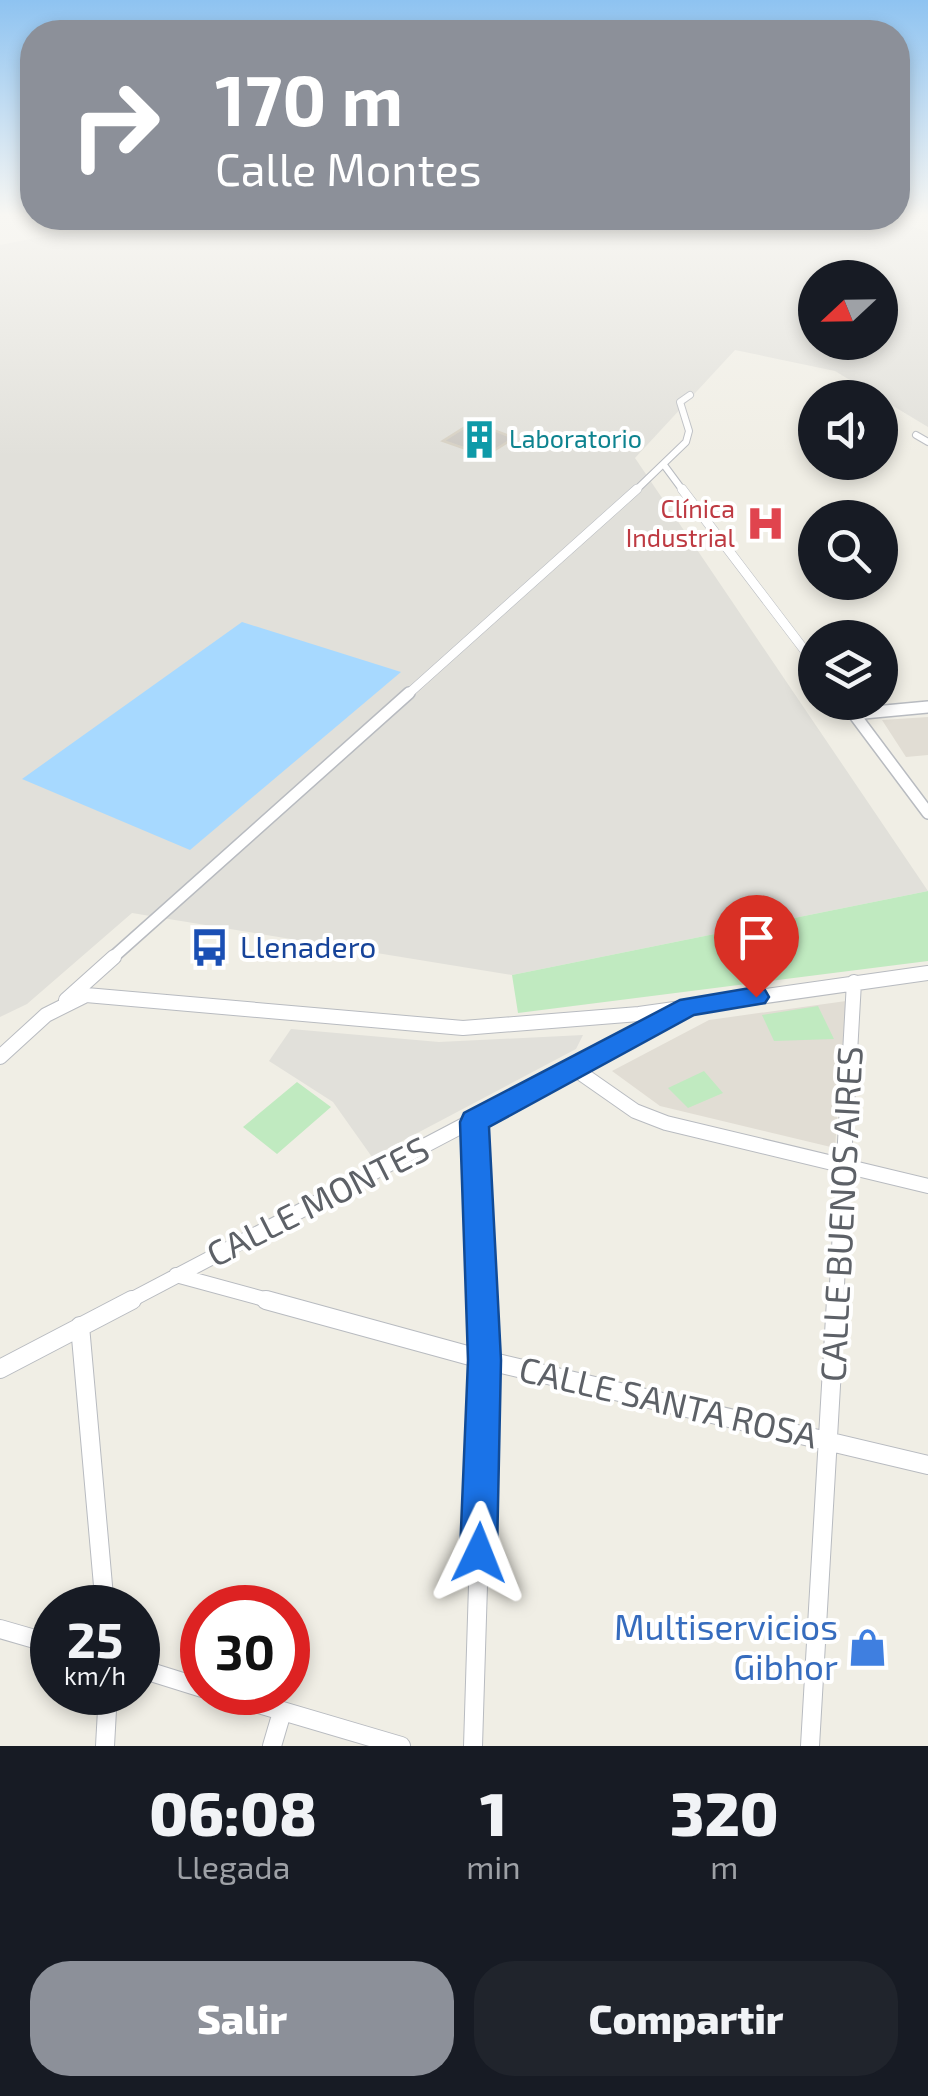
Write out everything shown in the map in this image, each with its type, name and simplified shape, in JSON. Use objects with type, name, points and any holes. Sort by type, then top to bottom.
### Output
[{"type":"street","points":[[59,1006],[664,465],[691,438],[692,430],[680,402],[690,395]]},
{"type":"street","points":[[916,435],[928,442]]},
{"type":"street","points":[[664,465],[798,642]]},
{"type":"street","points":[[898,710],[928,707]]},
{"type":"street","points":[[858,720],[928,813]]},
{"type":"street","name":"CALLE MONTES","points":[[0,1057],[46,1015],[86,995],[463,1028],[549,1024],[928,973]]},
{"type":"street","name":"CALLE BUENOS AIRES","points":[[810,1746],[854,982]]},
{"type":"street","name":"CALLE MONTES","points":[[0,1369],[689,1007]]},
{"type":"street","points":[[572,1067],[635,1110],[666,1123],[928,1186]]},
{"type":"street","points":[[473,1746],[485,1360],[474,1122]]},
{"type":"street","name":"CALLE SANTA ROSA","points":[[176,1275],[485,1360],[928,1465]]},
{"type":"street","points":[[80,1326],[103,1585]]},
{"type":"street","points":[[0,1629],[30,1638]]},
{"type":"street","points":[[104,1746],[106,1715]]},
{"type":"street","points":[[272,1746],[281,1715]]},
{"type":"street","points":[[292,1715],[401,1746]]},
{"type":"shaded area","points":[[0,294],[798,294],[798,360],[898,360],[898,294],[928,294],[928,427],[898,409],[898,380],[850,380],[835,371],[735,350],[635,458],[798,699],[798,720],[812,720],[928,891],[512,975],[132,913],[27,1004],[0,1017]]},
{"type":"shaded area","points":[[928,717],[928,755],[906,757],[882,720]]},
{"type":"shaded area","points":[[846,1001],[835,1148],[660,1106],[612,1071],[709,1020]]},
{"type":"shaded area","points":[[291,1029],[439,1042],[583,1035],[576,1049],[372,1157],[333,1102],[269,1061]]},
{"type":"green space","points":[[928,891],[928,961],[518,1013],[512,975]]},
{"type":"green space","points":[[818,1006],[834,1039],[774,1041],[762,1015]]},
{"type":"green space","points":[[704,1071],[723,1093],[688,1108],[668,1088]]},
{"type":"green space","points":[[297,1082],[331,1107],[277,1154],[243,1127]]},
{"type":"water","points":[[242,622],[401,672],[190,850],[22,779]]},
{"type":"building","name":"Laboratorio","points":[[465,427],[486,427],[514,438],[495,450],[482,447],[475,452],[443,441]]},
{"type":"place","name":"Laboratorio","points":[[479,439]]},
{"type":"place","name":"Clínica Industrial","points":[[765,523]]},
{"type":"place","name":"Llenadero","points":[[210,948]]},
{"type":"place","name":"Multiservicios Gibhor","points":[[868,1648]]},
{"type":"route","points":[[479,1553],[485,1360],[474,1122],[689,1007],[756,997]]}]
